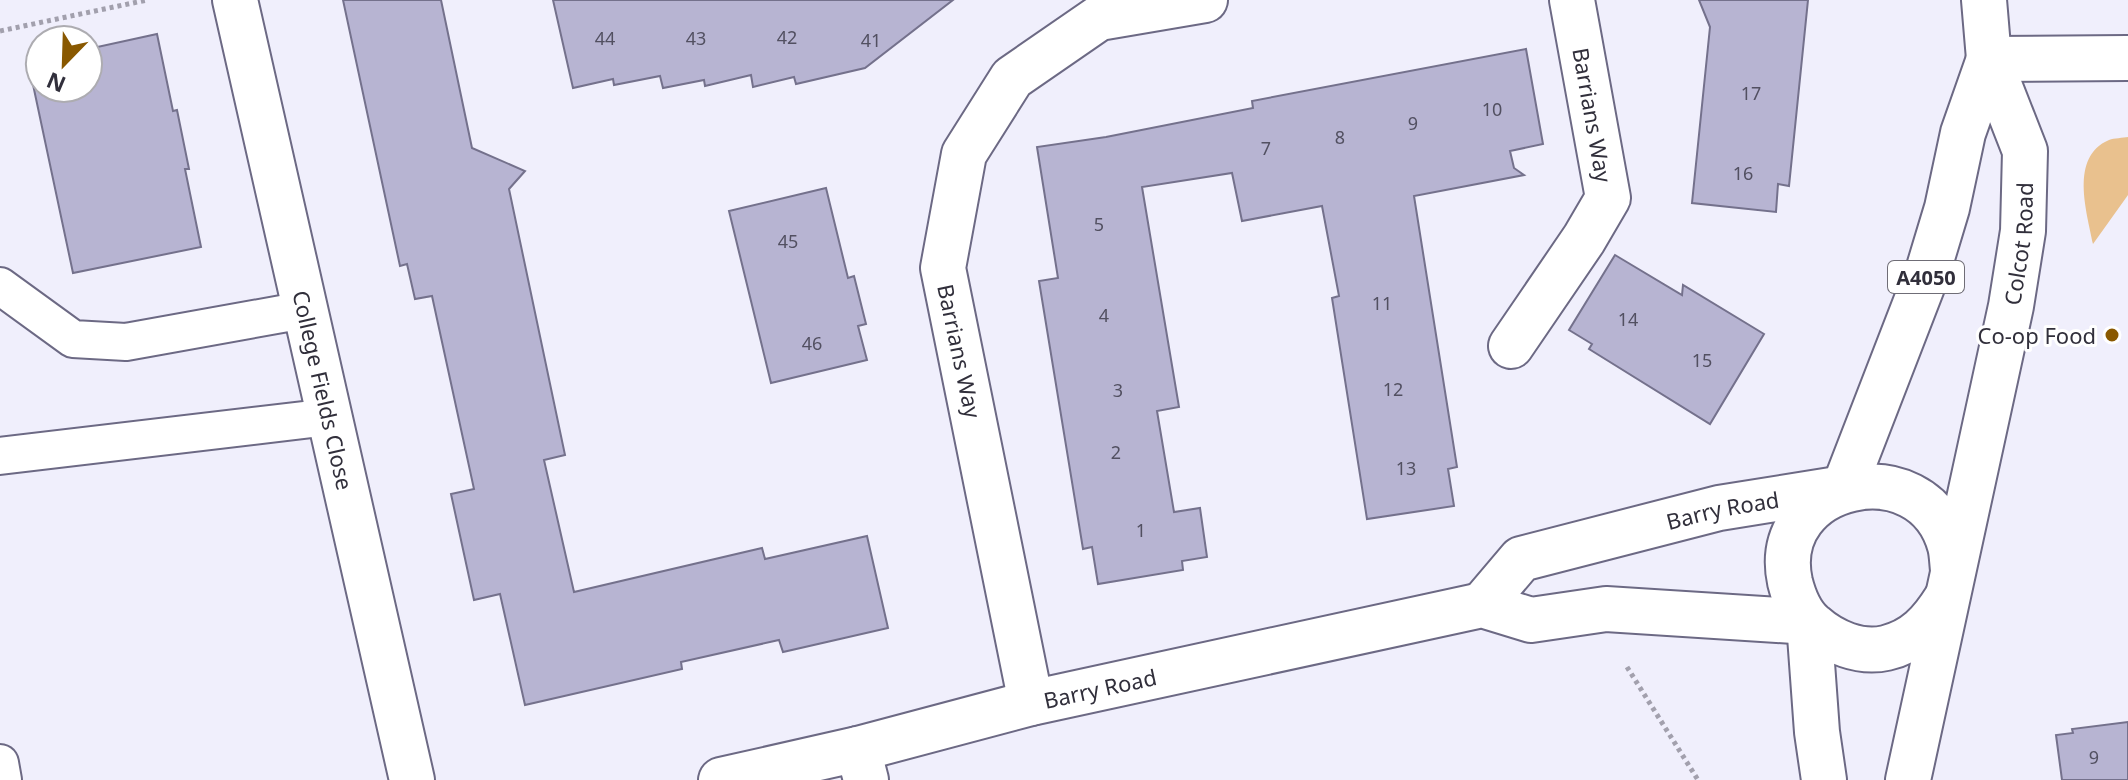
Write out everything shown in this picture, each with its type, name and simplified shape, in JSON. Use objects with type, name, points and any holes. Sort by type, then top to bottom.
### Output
[{"type":"street","name":"College Fields Close","points":[[235,0],[412,780]]},
{"type":"street","name":"Barrians Way","points":[[1031,703],[943,268],[964,154],[1012,78],[1099,18],[1205,0]]},
{"type":"street","name":"Barrians Way","points":[[1511,346],[1584,239],[1608,198],[1572,0]]},
{"type":"street","name":"Colcot Road","points":[[1908,780],[2011,306],[2023,231],[2025,151],[1989,59],[1984,0]]},
{"type":"street","points":[[1989,59],[2128,58]]},
{"type":"street","name":"Colcot Road","points":[[1809,622],[1830,639],[1856,648],[1884,648],[1910,639],[1931,622],[1950,586],[1950,546],[1939,522],[1921,502],[1897,490],[1871,485],[1844,488],[1928,271],[1947,208],[1963,133],[1989,59]]},
{"type":"street","name":"Barry Road","points":[[1482,605],[1521,559],[1719,508],[1844,488]]},
{"type":"street","points":[[1824,780],[1817,732],[1809,622],[1794,599],[1788,571],[1791,545],[1802,520],[1821,501],[1844,488]]},
{"type":"street","name":"Barry Road","points":[[721,780],[862,764],[1031,703],[1482,605],[1531,620],[1604,610],[1809,622]]},
{"type":"lane","points":[[0,286],[73,339],[126,342],[304,310]]},
{"type":"lane","points":[[0,456],[329,417]]},
{"type":"lane","points":[[0,763],[3,780]]},
{"type":"path","points":[[0,31],[147,0]]},
{"type":"path","points":[[1604,610],[1631,677],[1698,780]]},
{"type":"shaded area","points":[[2128,137],[2128,195],[2093,244],[2084,186],[2089,159],[2097,148],[2109,140]]},
{"type":"building","points":[[343,0],[441,0],[472,148],[525,171],[509,189],[565,455],[544,460],[574,592],[762,548],[765,559],[867,536],[888,628],[783,652],[779,640],[681,662],[682,669],[525,705],[500,594],[474,600],[451,494],[474,489],[432,296],[415,299],[407,264],[400,266]]},
{"type":"building","points":[[553,0],[953,0],[865,68],[796,84],[794,77],[753,87],[751,75],[705,86],[704,80],[663,88],[660,76],[614,85],[613,79],[573,88]]},
{"type":"building","points":[[1699,0],[1808,0],[1789,186],[1778,184],[1776,212],[1692,203],[1710,27]]},
{"type":"building","points":[[157,34],[173,111],[177,110],[201,247],[73,273],[37,104],[104,104],[104,46]]},
{"type":"building","points":[[1526,49],[1543,144],[1510,151],[1514,168],[1524,175],[1414,196],[1457,467],[1448,469],[1454,506],[1367,519],[1332,298],[1339,296],[1322,206],[1242,221],[1232,173],[1142,187],[1179,407],[1157,411],[1174,512],[1200,508],[1207,557],[1182,561],[1183,570],[1098,584],[1092,547],[1083,549],[1039,281],[1058,278],[1037,147],[1106,137],[1253,108],[1252,101]]},
{"type":"building","points":[[826,188],[848,278],[854,276],[866,324],[858,326],[867,360],[771,383],[729,211]]},
{"type":"building","points":[[1615,255],[1682,295],[1683,285],[1764,334],[1710,424],[1589,349],[1592,344],[1569,330]]},
{"type":"building","points":[[2128,722],[2128,780],[2062,780],[2056,735],[2073,733],[2072,729]]},
{"type":"place","name":"Co-op Food","points":[[2112,335]]}]
